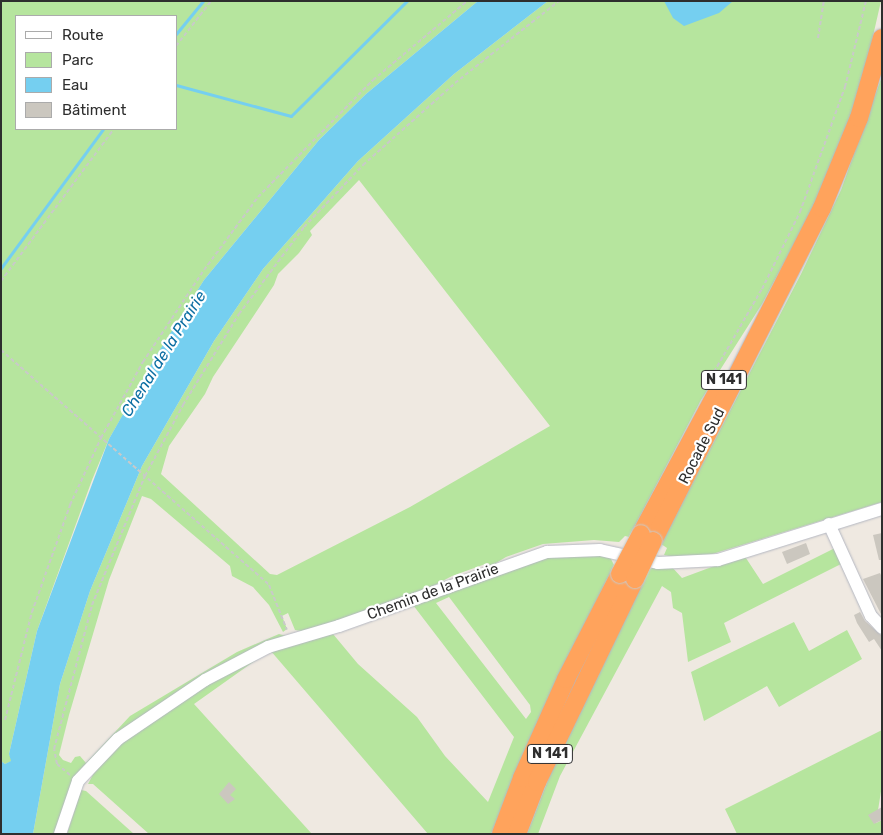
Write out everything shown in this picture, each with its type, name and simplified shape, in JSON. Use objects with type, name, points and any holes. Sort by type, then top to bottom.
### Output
[{"type":"highway","name":"Rocade Sud","points":[[628,576],[806,243],[859,118],[882,38]]},
{"type":"highway","name":"N 141","points":[[501,834],[562,688],[628,576]]},
{"type":"highway","name":"N 141","points":[[517,834],[537,782],[628,576]]},
{"type":"street","name":"Chemin de la Prairie","points":[[60,834],[78,781],[118,739],[154,712],[251,654],[339,626],[547,552],[600,550],[658,563],[718,560],[882,509]]},
{"type":"street","points":[[829,524],[867,608],[882,628]]},
{"type":"path","points":[[178,43],[211,1]]},
{"type":"path","points":[[5,720],[32,612],[70,505],[101,438],[144,362],[204,270],[258,197],[373,80],[467,1]]},
{"type":"path","points":[[78,781],[57,764],[54,749],[92,605],[145,476],[182,405],[239,314],[304,227],[363,165],[455,83],[559,1]]},
{"type":"path","points":[[818,38],[824,1]]},
{"type":"path","points":[[713,374],[762,289],[800,212],[845,88],[866,1]]},
{"type":"path","points":[[1,281],[113,130]]},
{"type":"path","points":[[1,350],[269,584],[292,640]]},
{"type":"green space","points":[[1,1],[478,1],[366,94],[319,140],[204,280],[156,357],[109,439],[92,480],[37,631],[9,754],[12,761],[5,764],[1,761]]},
{"type":"green space","points":[[548,1],[881,1],[860,93],[818,199],[762,304],[701,400],[629,537],[625,536],[619,542],[594,540],[543,544],[506,557],[491,566],[488,563],[452,576],[416,595],[411,594],[395,602],[308,632],[295,630],[288,613],[282,616],[287,629],[283,632],[269,605],[253,587],[232,576],[230,566],[151,499],[142,496],[109,580],[69,715],[59,755],[63,760],[71,763],[75,757],[80,756],[86,763],[130,716],[237,652],[279,634],[286,636],[252,650],[84,771],[58,834],[33,834],[60,684],[90,591],[142,466],[214,341],[263,269],[358,161],[454,74]],"holes":[[[359,180],[550,426],[410,507],[277,575],[270,574],[161,474],[169,446],[205,394],[213,377],[274,285],[278,274],[299,253],[312,235],[310,231]]]},
{"type":"green space","points":[[882,76],[882,502],[709,555],[679,558],[664,555],[667,548],[661,544],[801,274],[841,190]]},
{"type":"green space","points":[[835,548],[843,563],[724,623],[731,642],[688,662],[682,613],[673,608],[671,592],[662,586],[560,776],[538,834],[527,834],[559,752],[649,570],[655,566],[671,566],[682,578],[744,555],[763,584]]},
{"type":"green space","points":[[600,552],[609,555],[614,565],[554,686],[491,834],[428,834],[270,650],[333,634],[358,664],[417,717],[445,756],[488,802],[514,737],[413,605],[531,559]],"holes":[[[449,597],[530,705],[531,712],[526,719],[436,603]]]},
{"type":"green space","points":[[794,622],[809,651],[847,630],[862,659],[779,707],[767,686],[704,721],[691,672]]},
{"type":"green space","points":[[270,650],[194,704],[312,834],[149,834],[93,784],[88,784],[99,763],[117,745],[176,702],[253,657]]},
{"type":"green space","points":[[882,730],[882,785],[876,823],[882,820],[882,834],[737,834],[725,809]]},
{"type":"green space","points":[[81,790],[86,791],[134,834],[67,834]]},
{"type":"water","name":"Chenal de la Prairie","points":[[478,1],[548,1],[454,74],[358,161],[263,269],[214,341],[142,466],[90,591],[60,684],[33,834],[1,834],[1,761],[5,764],[11,761],[9,754],[37,631],[109,439],[156,356],[204,280],[319,140],[366,94]]},
{"type":"water","points":[[664,1],[733,1],[719,13],[684,26],[673,18]]},
{"type":"building","points":[[882,533],[882,560],[879,560],[873,535]]},
{"type":"building","points":[[806,543],[810,554],[787,564],[782,552]]},
{"type":"building","points":[[880,573],[882,577],[882,616],[863,579]]},
{"type":"building","points":[[860,612],[865,621],[882,636],[882,651],[874,639],[869,642],[857,623],[854,615]]},
{"type":"building","points":[[229,782],[236,789],[230,795],[235,799],[228,804],[219,794]]},
{"type":"building","points":[[882,807],[882,820],[874,824],[868,815]]},
{"type":"waterway","points":[[178,32],[203,1]]},
{"type":"waterway","points":[[178,86],[291,116],[407,1]]},
{"type":"waterway","points":[[1,268],[102,130]]}]
